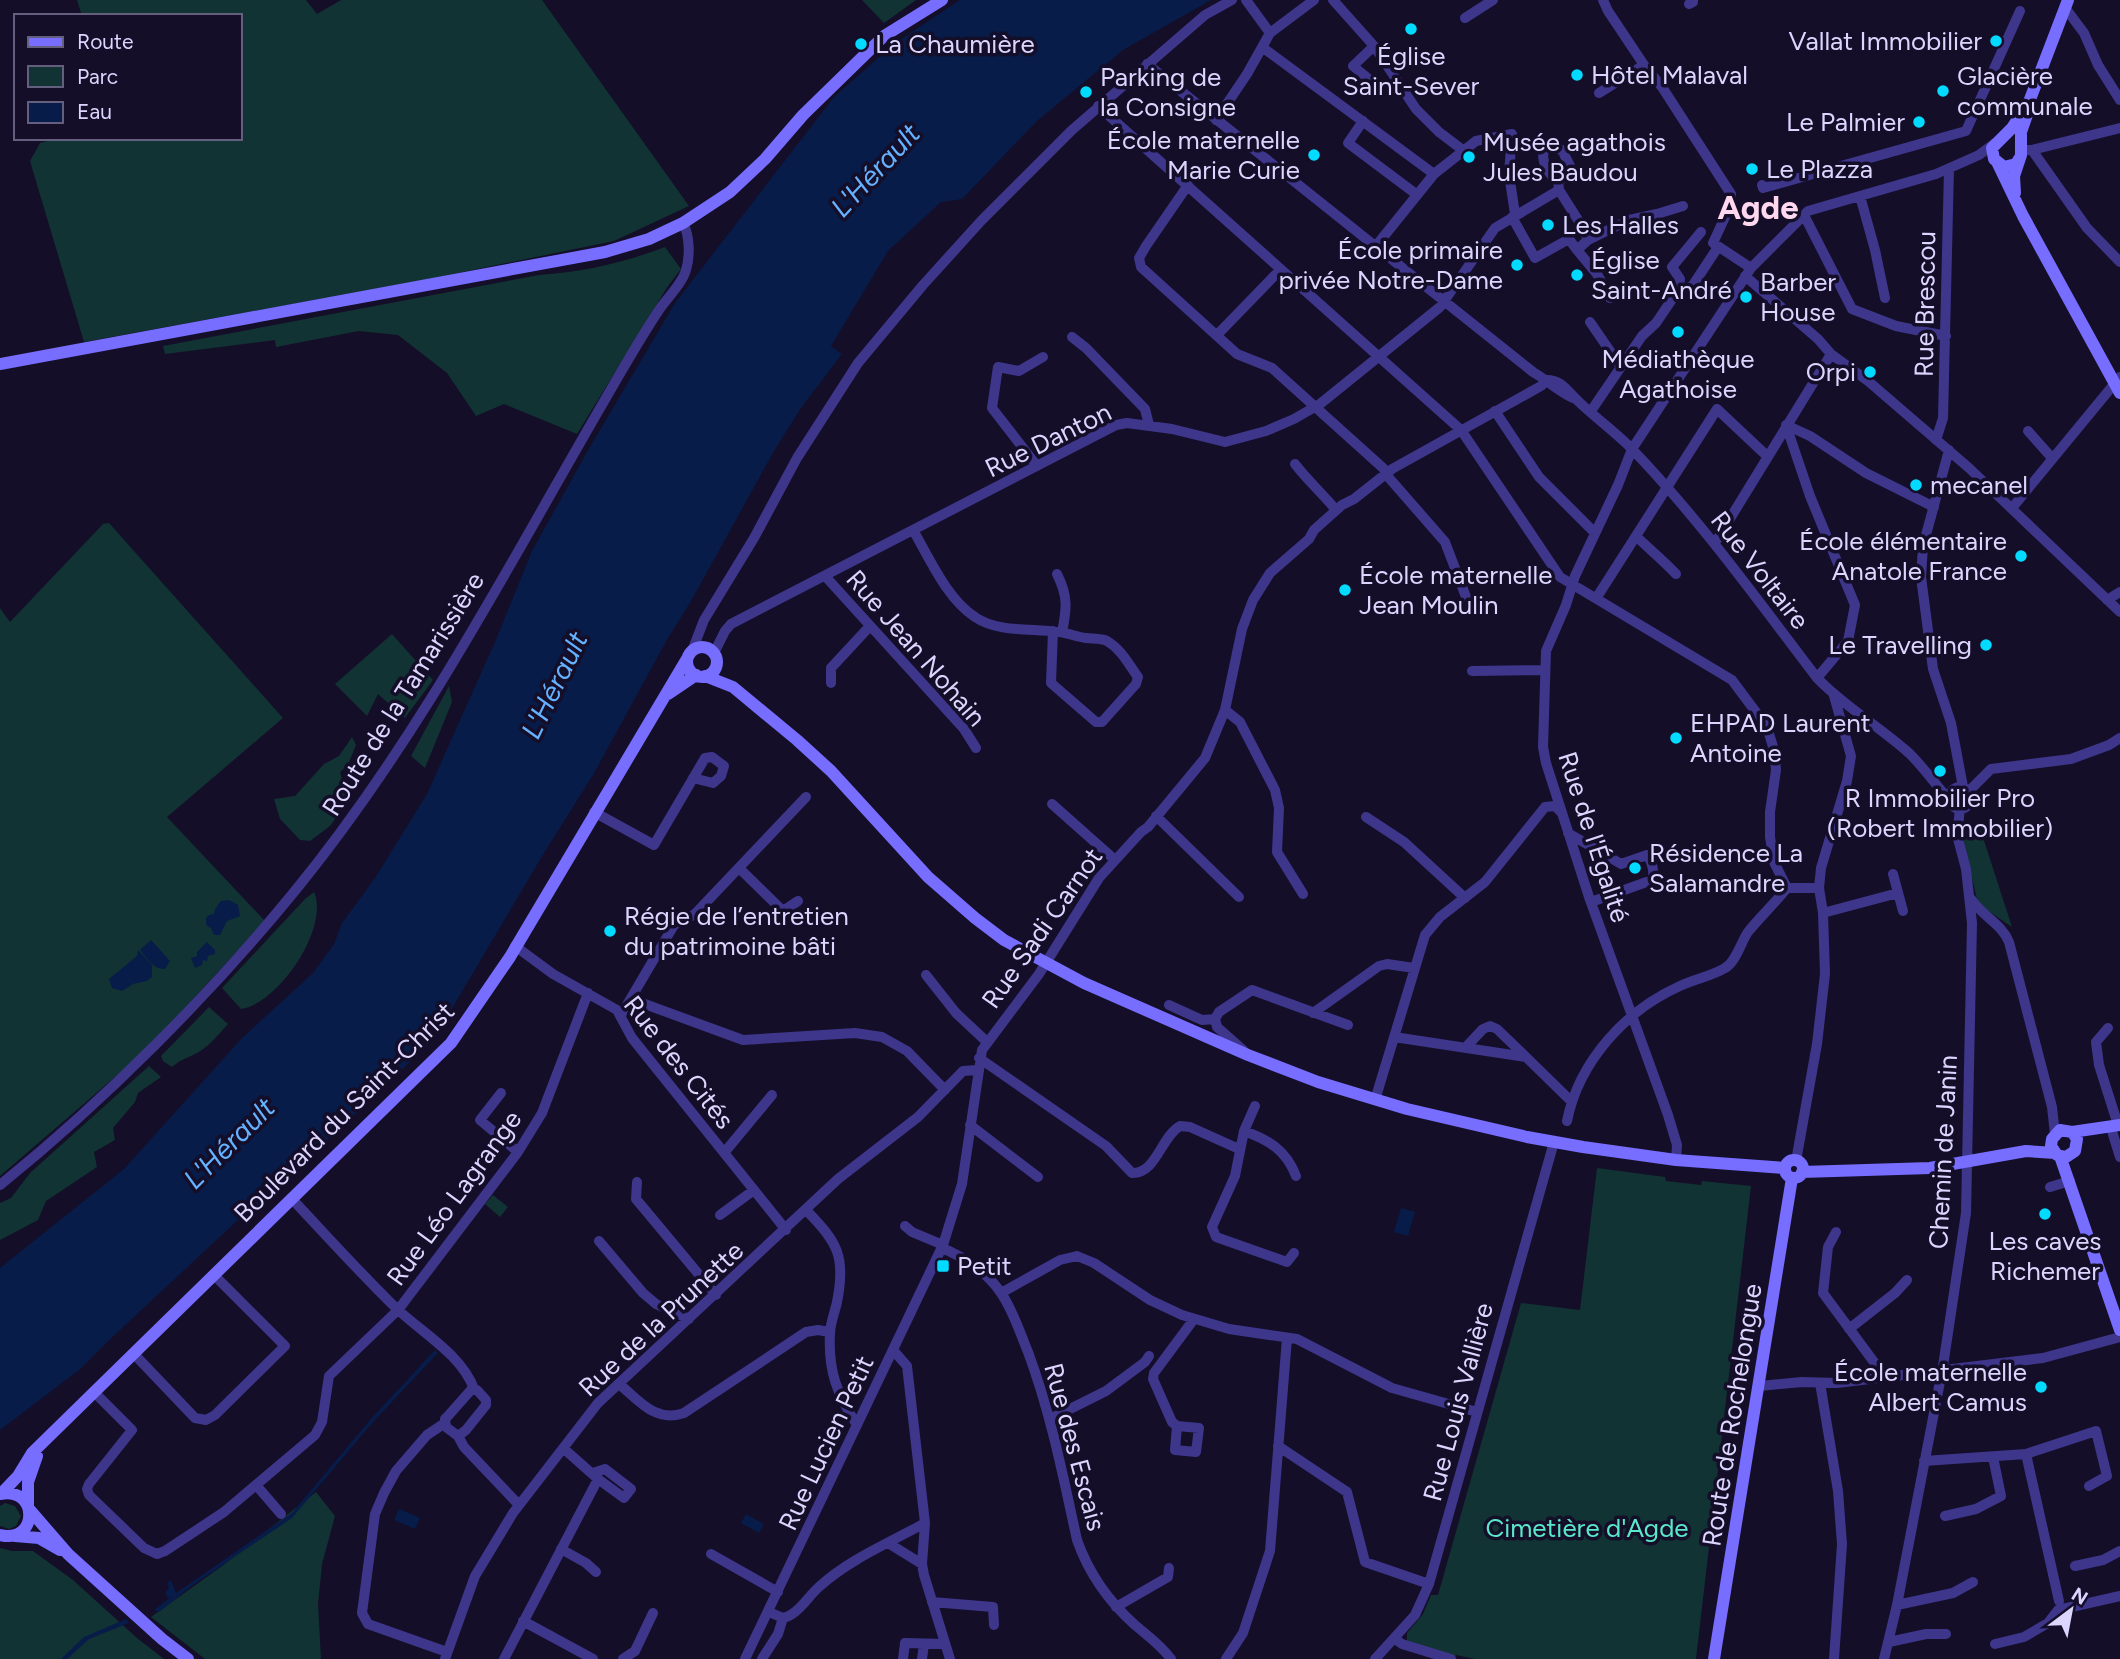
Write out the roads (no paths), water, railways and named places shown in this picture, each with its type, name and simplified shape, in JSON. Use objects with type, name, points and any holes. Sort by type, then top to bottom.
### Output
[{"type":"street","points":[[0,364],[605,252],[649,239],[683,223],[730,192],[884,36],[942,0]]},
{"type":"street","points":[[733,687],[701,676],[688,666],[690,654],[704,620],[748,548],[797,458],[858,363],[981,221],[1098,106],[1205,15],[1231,0]]},
{"type":"street","points":[[1246,0],[1270,33]]},
{"type":"street","points":[[1216,120],[1270,33],[1314,0]]},
{"type":"street","points":[[1333,0],[1374,46],[1416,109],[1439,132],[1464,151]]},
{"type":"street","points":[[1465,18],[1493,0]]},
{"type":"street","points":[[1603,0],[1731,194],[1731,204],[1716,245],[1693,285],[1674,296]]},
{"type":"street","points":[[2067,4],[2098,65],[2120,100]]},
{"type":"street","points":[[1954,167],[1979,155],[2012,128],[2029,102],[2067,4]]},
{"type":"street","points":[[1762,185],[1763,188],[1966,131],[2020,11]]},
{"type":"street","points":[[1370,80],[1353,66],[1374,46]]},
{"type":"street","points":[[1262,47],[1434,174]]},
{"type":"street","name":"Rue Voltaire","points":[[1147,64],[1533,372],[1565,387],[1632,449],[1667,487],[1715,543],[1816,678],[1834,696],[1866,718],[1911,756],[1949,800]]},
{"type":"street","points":[[1599,93],[1644,65]]},
{"type":"street","points":[[2015,198],[2014,176],[2023,152],[2021,132],[2027,118],[2029,102]]},
{"type":"street","points":[[1098,106],[1461,430],[1560,577],[1725,674],[1763,720],[1774,750],[1776,770],[1770,811],[1770,838],[1774,862],[1787,888]]},
{"type":"street","points":[[1363,121],[1348,143],[1416,194]]},
{"type":"street","points":[[1946,336],[1896,326],[1852,309],[1804,215],[1808,211],[1954,167],[1981,161],[2010,167],[2023,152],[2120,128]]},
{"type":"street","points":[[1376,246],[1434,174],[1476,141],[1512,134],[1509,174],[1514,216],[1535,258],[1569,239],[1597,274],[1610,298]]},
{"type":"street","points":[[1997,142],[2011,139],[2087,228],[2120,262]]},
{"type":"street","points":[[1997,142],[1992,154],[2023,216],[2118,385],[2052,458],[2012,508]]},
{"type":"street","name":"Rue Brescou","points":[[1936,440],[1944,418],[1954,167]]},
{"type":"street","points":[[1188,186],[1139,258],[1141,267],[1237,354],[1272,368],[1377,461],[1445,542],[1466,597]]},
{"type":"street","points":[[1514,216],[1559,186],[1587,240]]},
{"type":"street","points":[[1860,196],[1885,298]]},
{"type":"street","points":[[1577,250],[1587,240],[1629,220],[1682,206]]},
{"type":"street","name":"Rue de l'Égalité","points":[[1676,1160],[1677,1145],[1668,1115],[1591,902],[1543,747],[1546,651],[1632,449],[1748,272],[1804,215]]},
{"type":"street","name":"Rue Danton","points":[[715,657],[725,631],[731,624],[1116,425],[1149,425],[1225,442],[1266,431],[1314,407],[1444,303],[1495,228],[1514,216]]},
{"type":"street","name":"Route de la Tamarissière","points":[[0,1185],[151,1048],[279,910],[363,802],[450,670],[635,349],[683,276],[688,243],[688,231],[683,223]]},
{"type":"street","points":[[1591,411],[1642,336],[1656,323],[1674,296],[1681,284],[1672,267],[1701,232]]},
{"type":"street","points":[[1716,245],[1748,272],[1832,354],[1949,450],[2120,612]]},
{"type":"street","points":[[1217,335],[1280,270]]},
{"type":"street","points":[[1590,322],[1620,367]]},
{"type":"street","points":[[1072,337],[1145,409],[1149,425]]},
{"type":"street","points":[[1715,543],[1832,354]]},
{"type":"street","points":[[1037,466],[992,408],[998,367],[1018,371],[1043,358]]},
{"type":"street","name":"Rue Sadi Carnot","points":[[979,1058],[987,1042],[1046,964],[1092,888],[1148,827],[1205,758],[1225,710],[1242,629],[1253,600],[1270,573],[1336,510],[1354,499],[1386,472],[1541,386],[1547,380]]},
{"type":"street","points":[[1597,597],[1717,409],[1767,456]]},
{"type":"street","points":[[1495,411],[1539,477],[1595,533]]},
{"type":"street","points":[[1786,425],[1810,436],[1866,473],[1934,507]]},
{"type":"street","points":[[1786,425],[1810,496],[1855,605],[1848,641],[1816,678]]},
{"type":"street","points":[[2028,432],[2052,458]]},
{"type":"street","points":[[1949,450],[1923,546],[1921,577],[1933,669],[1951,723],[1966,789],[1971,803],[1966,808],[1953,807],[1949,800],[1952,790],[1966,789],[1991,769],[2071,759],[2109,745],[2120,738]]},
{"type":"street","points":[[1295,464],[1309,483],[1317,488],[1336,510]]},
{"type":"street","points":[[913,530],[963,609],[978,620],[1001,627],[1057,632],[1105,640],[1120,652],[1138,677],[1136,684],[1102,722],[1096,722],[1051,683],[1057,632],[1067,610],[1065,590],[1057,574]]},
{"type":"street","points":[[1636,536],[1660,556],[1675,574]]},
{"type":"street","name":"Rue Jean Nohain","points":[[825,576],[964,729],[976,748]]},
{"type":"street","points":[[2108,600],[2120,592]]},
{"type":"street","points":[[831,682],[831,668],[870,626]]},
{"type":"street","points":[[690,654],[706,647],[733,687],[831,771],[928,877],[994,932],[1046,964],[1084,983],[1248,1055],[1318,1082],[1447,1119],[1554,1142],[1676,1160],[1794,1170],[1889,1171],[1968,1162],[2064,1143],[2116,1126]]},
{"type":"street","name":"Boulevard du Saint-Christ","points":[[0,1494],[11,1486],[32,1453],[44,1440],[451,1043],[478,1006],[515,946],[690,654]]},
{"type":"street","points":[[701,676],[713,671],[715,657]]},
{"type":"street","points":[[1472,671],[1544,670]]},
{"type":"street","name":"Boulevard du Saint-Christ","points":[[662,698],[701,676]]},
{"type":"street","name":"Route de Rochelongue","points":[[1714,1659],[1817,1044],[1825,974],[1823,913],[1819,888],[1821,868],[1847,781],[1850,756],[1834,696]]},
{"type":"street","points":[[1225,710],[1240,722],[1275,790],[1279,807],[1278,852],[1303,894]]},
{"type":"street","points":[[594,812],[654,845],[693,778]]},
{"type":"street","points":[[1545,807],[1543,803],[1552,781]]},
{"type":"street","points":[[621,1015],[674,925],[695,914],[806,797]]},
{"type":"street","points":[[1052,804],[1115,860]]},
{"type":"street","points":[[1376,1100],[1422,942],[1431,926],[1485,882],[1545,807],[1555,806],[1562,813]]},
{"type":"street","name":"Chemin de Janin","points":[[1884,1659],[1942,1371],[1966,1213],[1972,923],[1966,869],[1957,835],[1960,809]]},
{"type":"street","points":[[1156,816],[1238,897]]},
{"type":"street","points":[[1366,817],[1404,842],[1465,898]]},
{"type":"street","points":[[1568,833],[1621,864],[1647,855],[1650,859],[1654,876],[1652,880],[1591,902]]},
{"type":"street","points":[[739,867],[783,911],[798,901]]},
{"type":"street","points":[[1893,874],[1903,911]]},
{"type":"street","points":[[1567,1121],[1571,1101],[1600,1051],[1620,1026],[1679,986],[1728,967],[1748,933],[1787,888],[1819,888]]},
{"type":"street","points":[[1823,913],[1898,893]]},
{"type":"street","points":[[1969,895],[1979,911],[2006,933],[2064,1143],[2070,1181],[2083,1227],[2120,1330]]},
{"type":"street","name":"Rue des Cités","points":[[515,946],[540,965],[621,1015],[632,1038],[786,1230]]},
{"type":"street","points":[[1314,1013],[1380,965],[1414,968]]},
{"type":"street","points":[[926,975],[956,1013],[987,1042]]},
{"type":"street","points":[[1248,1055],[1217,1027],[1215,1019],[1219,1012],[1252,990],[1349,1025]]},
{"type":"street","name":"Rue Léo Lagrange","points":[[95,1393],[132,1430],[87,1489],[89,1495],[147,1550],[157,1554],[165,1551],[224,1512],[315,1435],[323,1422],[329,1376],[398,1310],[518,1153],[542,1113],[588,993]]},
{"type":"street","points":[[631,999],[743,1040],[855,1033],[882,1037],[907,1051],[945,1090]]},
{"type":"street","points":[[1169,1005],[1202,1020],[1215,1019]]},
{"type":"street","points":[[1465,1048],[1483,1029],[1490,1026],[1497,1029],[1571,1101]]},
{"type":"street","points":[[2108,1028],[2096,1042],[2099,1065],[2116,1126],[2120,1157]]},
{"type":"street","points":[[1394,1037],[1526,1057]]},
{"type":"street","points":[[979,1058],[1106,1146],[1132,1173],[1147,1169],[1172,1132],[1180,1126],[1190,1127],[1239,1149]]},
{"type":"street","name":"Rue Lucien Petit","points":[[745,1659],[942,1247],[962,1184],[979,1058]]},
{"type":"street","name":"Rue de la Prunette","points":[[446,1656],[475,1576],[519,1505],[598,1403],[807,1211],[838,1179],[912,1122],[963,1071],[977,1070]]},
{"type":"street","points":[[501,1093],[480,1120],[518,1153]]},
{"type":"street","points":[[724,1153],[772,1095]]},
{"type":"street","points":[[1255,1105],[1244,1131],[1235,1176],[1212,1227],[1216,1237],[1287,1262],[1294,1253]]},
{"type":"street","points":[[970,1125],[1038,1177]]},
{"type":"street","points":[[1244,1131],[1279,1148],[1290,1162],[1296,1176]]},
{"type":"street","name":"Rue Louis Vallière","points":[[1375,1659],[1415,1615],[1429,1584],[1554,1142]]},
{"type":"street","points":[[2050,1187],[2070,1181]]},
{"type":"street","points":[[637,1182],[636,1199],[716,1295]]},
{"type":"street","points":[[720,1215],[754,1189]]},
{"type":"street","points":[[292,1199],[398,1310],[440,1345],[471,1380],[474,1389],[485,1398],[486,1405],[458,1436]]},
{"type":"street","points":[[807,1211],[838,1251],[841,1281],[830,1332],[832,1380],[857,1424]]},
{"type":"street","points":[[905,1226],[942,1247]]},
{"type":"street","points":[[1836,1231],[1828,1247],[1823,1293],[1885,1377]]},
{"type":"street","points":[[599,1241],[643,1293],[656,1304],[689,1319]]},
{"type":"street","name":"Rue des Escais","points":[[942,1247],[979,1271],[1001,1293],[1022,1337],[1051,1419],[1077,1540],[1094,1577],[1116,1607],[1171,1659]]},
{"type":"street","points":[[1001,1293],[1060,1260],[1077,1256],[1094,1263],[1160,1306],[1229,1329],[1297,1339],[1392,1388],[1477,1412]]},
{"type":"street","points":[[134,1354],[195,1418],[206,1420],[215,1415],[285,1346],[214,1275]]},
{"type":"street","points":[[1849,1329],[1895,1293],[1907,1280]]},
{"type":"street","points":[[1177,1426],[1172,1422],[1153,1379],[1154,1373],[1194,1319]]},
{"type":"street","points":[[619,1384],[653,1412],[673,1417],[684,1413],[806,1332],[830,1332]]},
{"type":"street","points":[[1760,1386],[1885,1377],[2043,1358],[2120,1337]]},
{"type":"street","points":[[1226,1659],[1243,1633],[1270,1551],[1287,1338]]},
{"type":"street","points":[[893,1350],[907,1366],[925,1523],[922,1564],[950,1659]]},
{"type":"street","points":[[1051,1419],[1105,1391],[1145,1362],[1149,1356]]},
{"type":"street","points":[[1820,1383],[1838,1491],[1842,1544],[1834,1659]]},
{"type":"street","points":[[446,1656],[368,1624],[362,1613],[375,1514],[384,1493],[396,1471],[474,1389]]},
{"type":"street","points":[[444,1423],[519,1505]]},
{"type":"street","points":[[1924,1461],[2026,1454],[2096,1432],[2107,1476],[2089,1486]]},
{"type":"street","name":"Boulevard du Saint-Christ","points":[[29,1508],[28,1482],[44,1440]]},
{"type":"street","points":[[1278,1446],[1347,1492],[1365,1562],[1429,1584]]},
{"type":"street","points":[[504,1659],[595,1476],[563,1448]]},
{"type":"street","points":[[2026,1454],[2059,1601]]},
{"type":"street","points":[[1945,1516],[1976,1509],[2001,1496],[1993,1457]]},
{"type":"street","points":[[256,1485],[281,1514]]},
{"type":"street","points":[[0,1494],[14,1493],[25,1501],[68,1554],[188,1659]]},
{"type":"street","points":[[15,1536],[29,1522],[29,1508]]},
{"type":"street","points":[[769,1612],[783,1618],[792,1615],[819,1586],[846,1566],[925,1523]]},
{"type":"street","points":[[0,1535],[39,1538],[68,1554]]},
{"type":"street","points":[[888,1543],[922,1564]]},
{"type":"street","points":[[561,1549],[596,1572]]},
{"type":"street","points":[[2074,1566],[2103,1560],[2120,1551]]},
{"type":"street","points":[[711,1554],[778,1592]]},
{"type":"street","points":[[1116,1607],[1168,1577],[1169,1568]]},
{"type":"street","points":[[1897,1605],[1952,1593],[1973,1582]]},
{"type":"street","points":[[1995,1644],[2024,1637],[2048,1623],[2058,1610],[2120,1596]]},
{"type":"street","points":[[932,1602],[993,1607],[994,1625]]},
{"type":"street","points":[[623,1659],[635,1651],[653,1613]]},
{"type":"street","points":[[762,1659],[778,1634],[783,1618]]},
{"type":"street","points":[[523,1621],[593,1659]]},
{"type":"street","points":[[1889,1642],[1926,1634],[1946,1634]]},
{"type":"street","points":[[1395,1639],[1402,1644],[1451,1659]]},
{"type":"street","points":[[903,1659],[905,1643],[944,1644]]},
{"type":"street","points":[[922,1659],[924,1644]]},
{"type":"water","name":"L'Hérault","points":[[960,0],[1211,0],[1123,50],[1037,121],[962,199],[941,202],[888,251],[831,346],[842,354],[801,408],[774,451],[593,775],[428,1045],[79,1370],[0,1430],[0,1268],[124,1169],[242,1038],[313,973],[334,944],[342,923],[375,878],[427,794],[495,642],[532,551],[675,303],[834,97],[894,44]]},
{"type":"water","points":[[229,900],[238,905],[240,916],[227,921],[220,935],[214,935],[206,925],[206,918],[214,914],[221,901]]},
{"type":"water","points":[[151,940],[170,961],[165,969],[154,966],[140,950]]},
{"type":"water","points":[[207,942],[215,950],[215,954],[208,956],[207,961],[203,960],[202,965],[195,968],[191,958],[197,956],[197,952]]},
{"type":"water","points":[[138,950],[152,965],[152,977],[122,991],[112,988],[109,979],[137,956]]},
{"type":"water","points":[[1401,1208],[1415,1212],[1408,1236],[1394,1232]]},
{"type":"water","points":[[435,1350],[438,1353],[373,1422],[292,1518],[193,1585],[159,1612],[154,1610],[173,1595],[168,1598],[165,1593],[169,1588],[167,1583],[171,1580],[176,1593],[292,1513],[370,1420]]},
{"type":"water","points":[[399,1509],[420,1518],[415,1529],[394,1520]]},
{"type":"water","points":[[746,1514],[764,1524],[759,1533],[741,1523]]},
{"type":"water","points":[[126,1619],[129,1623],[89,1639],[67,1659],[61,1659],[84,1637]]},
{"type":"place","name":"Église Saint-Sever","points":[[1411,29]]},
{"type":"place","name":"Vallat Immobilier","points":[[1996,41]]},
{"type":"place","name":"La Chaumière","points":[[861,44]]},
{"type":"place","name":"Hôtel Malaval","points":[[1577,75]]},
{"type":"place","name":"Glacière communale","points":[[1943,91]]},
{"type":"place","name":"Parking de la Consigne","points":[[1086,92]]},
{"type":"place","name":"Le Palmier","points":[[1919,122]]},
{"type":"place","name":"École maternelle Marie Curie","points":[[1314,155]]},
{"type":"place","name":"Musée agathois Jules Baudou","points":[[1469,157]]},
{"type":"place","name":"Le Plazza","points":[[1752,169]]},
{"type":"place","name":"Les Halles","points":[[1548,225]]},
{"type":"place","name":"École primaire privée Notre-Dame","points":[[1517,265]]},
{"type":"place","name":"Église Saint-André","points":[[1577,275]]},
{"type":"place","name":"Barber House","points":[[1746,297]]},
{"type":"place","name":"Médiathèque Agathoise","points":[[1678,332]]},
{"type":"place","name":"Orpi","points":[[1870,372]]},
{"type":"place","name":"mecanel","points":[[1916,485]]},
{"type":"place","name":"École élémentaire Anatole France","points":[[2021,556]]},
{"type":"place","name":"École maternelle Jean Moulin","points":[[1345,590]]},
{"type":"place","name":"Le Travelling","points":[[1986,645]]},
{"type":"place","name":"EHPAD Laurent Antoine","points":[[1676,738]]},
{"type":"place","name":"R Immobilier Pro (Robert Immobilier)","points":[[1940,771]]},
{"type":"place","name":"Résidence La Salamandre","points":[[1635,868]]},
{"type":"place","name":"Régie de l’entretien du patrimoine bâti","points":[[610,931]]},
{"type":"place","name":"Les caves Richemer","points":[[2045,1214]]},
{"type":"place","name":"Petit","points":[[943,1266]]},
{"type":"place","name":"École maternelle Albert Camus","points":[[2041,1387]]},
{"type":"district","name":"Agde","points":[[1758,207]]},
{"type":"park label","name":"Cimetière d'Agde","points":[[1587,1528]]}]
